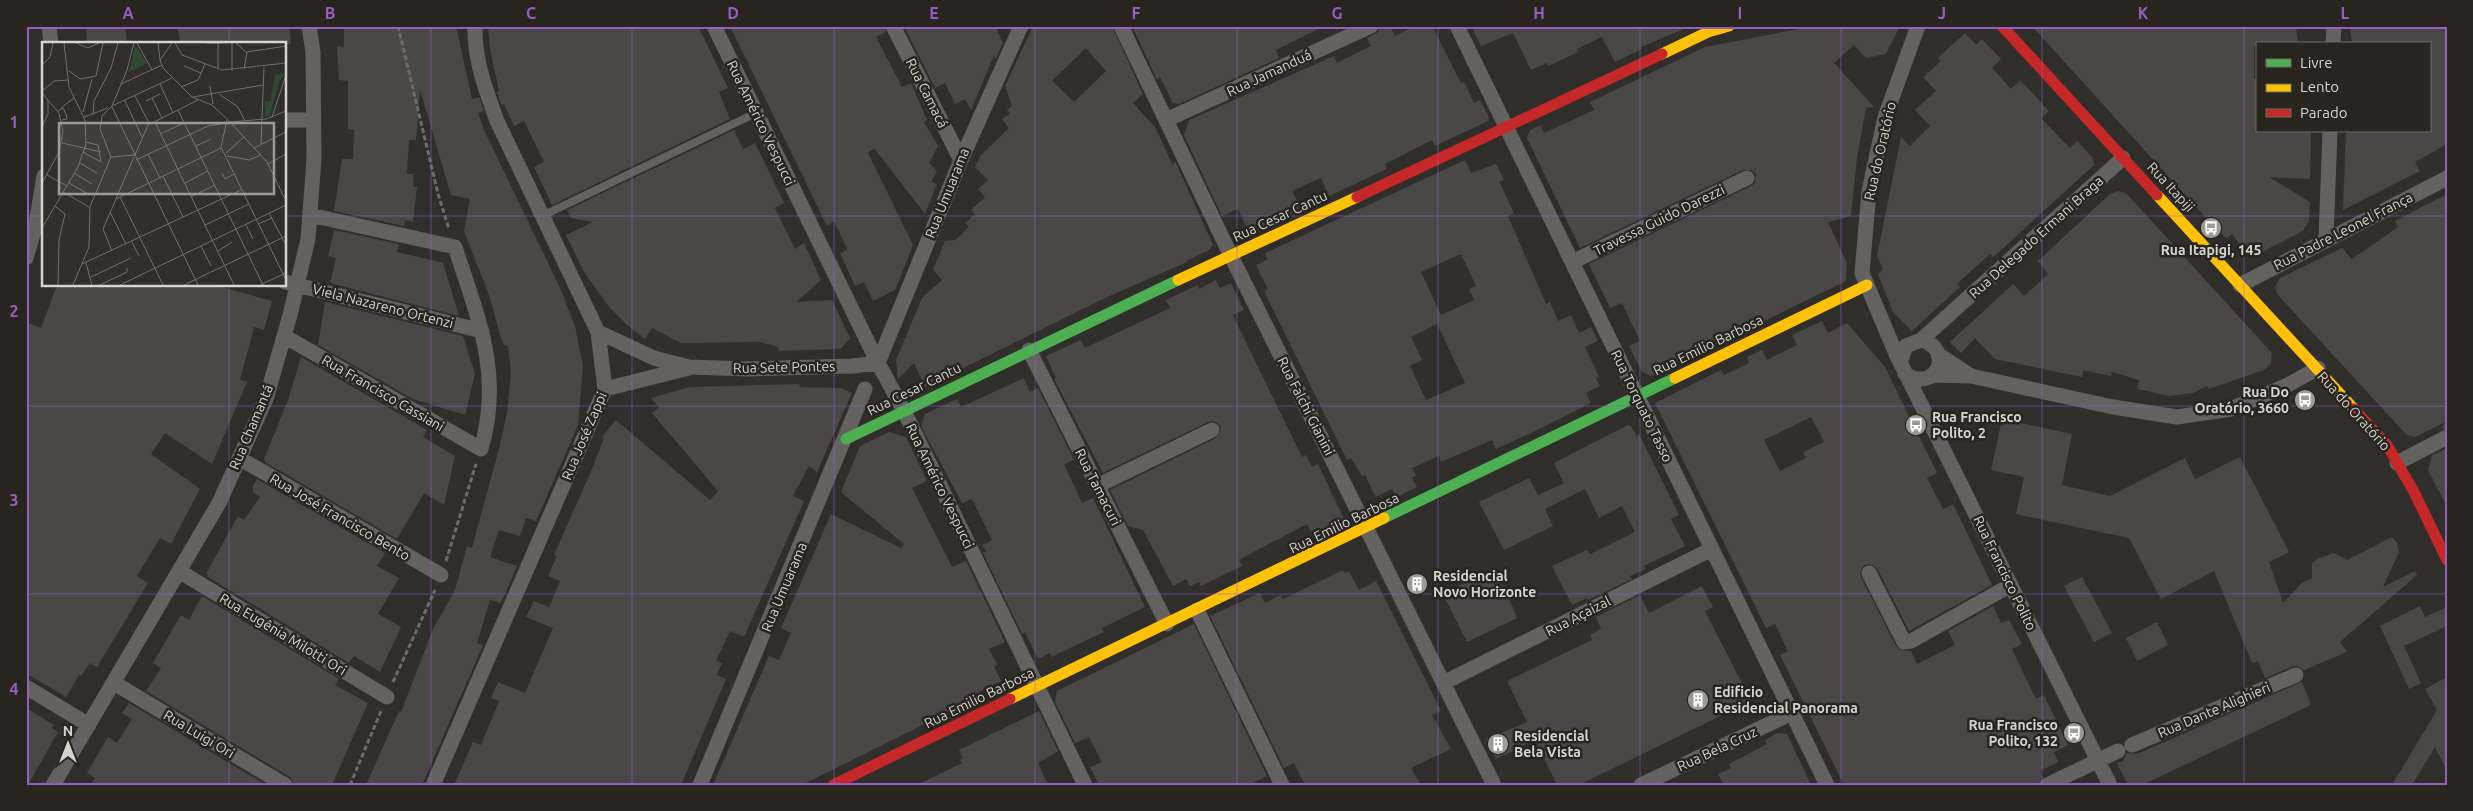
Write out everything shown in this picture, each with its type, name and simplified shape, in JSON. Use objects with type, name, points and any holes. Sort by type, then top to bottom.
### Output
[{"type":"street","points":[[49,26],[51,42]]},
{"type":"street","name":"Rua Chamantá","points":[[53,785],[219,503],[266,399],[284,336],[291,283],[308,239],[314,159],[313,52],[309,26]]},
{"type":"street","name":"Rua José Zappi","points":[[433,785],[606,388],[598,332],[497,121],[489,100],[478,64],[475,26]]},
{"type":"street","name":"Rua Américo Vespucci","points":[[714,26],[878,363],[904,411],[1085,785]]},
{"type":"street","name":"Rua Camacá","points":[[893,26],[960,160]]},
{"type":"street","name":"Rua Umuarama","points":[[878,363],[960,160],[1021,26]]},
{"type":"street","name":"Rua Falchi Gianini","points":[[1121,26],[1231,256],[1494,785]]},
{"type":"street","name":"Rua Jamanduá","points":[[1166,120],[1371,26]]},
{"type":"street","name":"Rua Torquato Tasso","points":[[1458,26],[1827,785]]},
{"type":"street","name":"Rua Cesar Cantu","points":[[846,439],[1029,350],[1708,32],[1730,26]]},
{"type":"street","name":"Rua do Oratório","points":[[1903,368],[1862,273],[1869,191],[1885,117],[1918,26]]},
{"type":"street","points":[[1994,26],[2028,56]]},
{"type":"street","name":"Rua Itapiji","points":[[2002,26],[2318,368]]},
{"type":"street","points":[[2333,42],[2334,26]]},
{"type":"street","points":[[286,120],[314,120]]},
{"type":"street","points":[[2326,239],[2330,132]]},
{"type":"street","name":"Rua Delegado Ermani Braga","points":[[1921,340],[2124,158]]},
{"type":"street","name":"Travessa Guido Darezzi","points":[[1572,262],[1747,178]]},
{"type":"street","name":"Rua Padre Leonel França","points":[[2240,285],[2447,178]]},
{"type":"street","points":[[26,258],[40,225],[42,200]]},
{"type":"street","points":[[310,215],[455,247],[482,331],[490,366],[490,414],[481,449]]},
{"type":"street","name":"Viela Nazareno Ortenzi","points":[[291,283],[482,331]]},
{"type":"street","name":"Rua Emilio Barbosa","points":[[833,785],[1867,285]]},
{"type":"street","name":"Rua Delegado Ermani Braga","points":[[1938,351],[1949,316]]},
{"type":"street","name":"Rua Sete Pontes","points":[[598,332],[646,355],[689,368]]},
{"type":"street","name":"Rua Francisco Cassiani","points":[[284,336],[481,449]]},
{"type":"street","points":[[1921,340],[1929,342],[1938,351],[1939,366],[1934,375],[1924,380],[1914,379],[1903,368],[1906,346],[1921,340]]},
{"type":"street","name":"Rua Tamacuri","points":[[1029,350],[1166,624]]},
{"type":"street","name":"Rua do Oratório","points":[[1938,351],[1971,376]]},
{"type":"street","name":"Rua Sete Pontes","points":[[606,388],[689,368],[748,369],[852,366],[878,363]]},
{"type":"street","name":"Rua Francisco Polito","points":[[1903,368],[2110,785]]},
{"type":"street","name":"Rua do Oratório","points":[[1934,375],[1971,376],[2113,407],[2177,417],[2231,409],[2286,386],[2318,368],[2387,445],[2414,492],[2447,560]]},
{"type":"street","name":"Rua Umuarama","points":[[700,785],[866,390]]},
{"type":"street","points":[[1098,486],[1212,430]]},
{"type":"street","points":[[2397,462],[2447,437]]},
{"type":"street","name":"Rua José Francisco Bento","points":[[239,458],[441,575]]},
{"type":"street","name":"Rua Açaizal","points":[[1444,682],[1712,549]]},
{"type":"street","name":"Rua Eugênia Milotti Ori","points":[[179,571],[387,697]]},
{"type":"street","points":[[1870,573],[1904,642],[1911,641],[2011,586]]},
{"type":"street","points":[[1197,610],[1282,785]]},
{"type":"street","name":"Rua Dante Alighieri","points":[[2132,745],[2296,675]]},
{"type":"street","name":"Rua Luigi Ori","points":[[114,683],[285,785]]},
{"type":"street","points":[[26,687],[87,729]]},
{"type":"street","points":[[26,698],[87,729]]},
{"type":"street","name":"Rua Bela Cruz","points":[[1641,785],[1792,713]]},
{"type":"street","points":[[2047,785],[2118,751]]},
{"type":"lane","points":[[542,216],[756,113]]},
{"type":"path","points":[[398,26],[438,194],[455,247]]},
{"type":"path","points":[[350,785],[441,575],[481,449]]},
{"type":"building","points":[[86,26],[125,26],[127,42],[87,42]]},
{"type":"building","points":[[177,26],[289,26],[291,44],[286,44],[286,42],[181,42]]},
{"type":"building","points":[[344,26],[456,26],[472,99],[479,97],[484,111],[478,113],[484,130],[561,290],[575,326],[583,366],[578,425],[536,521],[526,518],[520,536],[499,530],[490,557],[517,566],[501,603],[490,600],[477,643],[483,645],[422,785],[366,785],[399,711],[401,712],[433,629],[455,590],[467,546],[472,548],[500,445],[507,413],[511,373],[508,346],[504,345],[501,338],[489,295],[464,231],[470,199],[451,195],[420,90],[416,140],[409,140],[407,174],[414,174],[413,187],[417,187],[413,222],[405,220],[404,226],[334,211],[342,159],[353,159],[354,130],[348,129],[348,81],[339,80],[337,46],[344,47]]},
{"type":"building","points":[[488,26],[698,26],[728,88],[719,92],[730,119],[552,205],[534,167],[544,162],[524,121],[514,126],[504,104],[501,105],[497,92],[499,91],[490,49]]},
{"type":"building","points":[[730,26],[884,26],[886,32],[876,37],[902,87],[911,83],[927,120],[924,122],[938,146],[929,163],[937,171],[931,182],[937,184],[925,214],[874,148],[868,153],[913,245],[895,290],[873,301],[864,282],[855,286],[840,253],[847,249],[834,221],[827,226]]},
{"type":"building","points":[[904,26],[995,26],[1003,43],[995,60],[994,55],[971,110],[965,99],[955,104],[945,83],[935,88]]},
{"type":"building","points":[[1033,26],[1112,26],[1143,94],[1133,103],[1155,127],[1173,166],[1175,161],[1213,245],[1209,250],[1187,262],[1105,298],[925,387],[914,363],[898,379],[896,360],[922,298],[942,280],[933,270],[945,241],[955,240],[969,227],[965,223],[975,214],[971,210],[985,197],[978,189],[988,180],[975,167],[980,156],[1009,128],[1002,119],[1010,114],[1007,110],[1012,106],[1005,86]],"holes":[[[1086,48],[1106,71],[1074,102],[1052,81]]]},
{"type":"building","points":[[1132,26],[1324,26],[1276,50],[1279,58],[1179,104],[1173,103],[1160,77],[1157,80]]},
{"type":"building","points":[[1380,26],[1390,26],[1395,36],[1415,26],[1432,26],[1461,83],[1464,82],[1474,103],[1480,100],[1489,117],[1488,121],[1435,146],[1432,140],[1385,164],[1387,169],[1329,196],[1321,178],[1292,191],[1301,209],[1254,231],[1249,232],[1238,209],[1222,216],[1184,135],[1189,120],[1334,56],[1337,63],[1371,46],[1367,38],[1378,32]]},
{"type":"building","points":[[1471,26],[1691,26],[1641,47],[1642,49],[1615,62],[1602,37],[1577,49],[1578,52],[1548,66],[1547,63],[1531,70],[1513,33],[1481,46]]},
{"type":"building","points":[[1815,26],[1900,26],[1886,54],[1866,58],[1854,45],[1834,63],[1874,107],[1866,108],[1857,158],[1851,216],[1828,222],[1847,263],[1846,281],[1651,376],[1642,372],[1629,346],[1640,341],[1622,303],[1610,308],[1589,264],[1751,186],[1755,183],[1756,174],[1752,170],[1743,170],[1580,248],[1527,138],[1530,130],[1541,125],[1544,133],[1594,110],[1590,102],[1705,47]]},
{"type":"building","points":[[2032,26],[2296,26],[2298,42],[2256,42],[2254,47],[2254,79],[2256,79],[2256,132],[2311,132],[2310,179],[2269,177],[2310,202],[2309,220],[2303,231],[2256,255],[2248,255],[2232,234],[2226,238]]},
{"type":"building","points":[[2350,26],[2447,26],[2447,144],[2415,162],[2420,171],[2343,210],[2346,132],[2430,132],[2430,42],[2352,42]]},
{"type":"building","points":[[1965,33],[1976,45],[1982,39],[2001,59],[1992,68],[2011,89],[2020,80],[2049,111],[2041,118],[2070,148],[2077,141],[2093,158],[2094,165],[1999,252],[1993,257],[1990,254],[1981,262],[1957,284],[1960,287],[1912,331],[1893,312],[1878,274],[1883,269],[1877,256],[1901,137],[1910,146],[1930,126],[1915,110],[1936,91],[1923,77],[1941,61],[1938,58]]},
{"type":"building","points":[[734,130],[743,149],[755,143],[784,203],[775,208],[795,249],[804,243],[821,280],[796,302],[832,300],[850,338],[841,349],[778,351],[779,347],[759,342],[681,343],[652,328],[645,339],[609,307],[584,272],[566,235],[593,222],[571,218],[567,210]]},
{"type":"building","points":[[1465,160],[1471,173],[1496,164],[1504,180],[1499,181],[1514,213],[1508,216],[1546,304],[1550,302],[1558,321],[1571,315],[1579,333],[1591,327],[1598,341],[1585,347],[1599,377],[1596,378],[1600,386],[1586,393],[1591,403],[1529,434],[1496,449],[1492,440],[1441,462],[1439,456],[1412,468],[1416,476],[1412,478],[1417,487],[1397,497],[1392,489],[1376,497],[1365,475],[1362,476],[1351,458],[1347,460],[1264,291],[1268,289],[1256,265],[1267,260],[1265,253]],"holes":[[[1461,254],[1476,286],[1469,289],[1474,300],[1441,315],[1421,272]],[[1437,324],[1465,383],[1426,400],[1410,366],[1422,360],[1411,337]]]},
{"type":"building","points":[[2118,191],[2126,193],[2272,353],[2271,363],[2264,370],[2209,389],[2207,386],[2193,393],[2170,396],[2137,389],[2139,380],[2112,372],[2111,376],[2083,370],[2082,377],[1995,359],[1975,338],[1961,353],[1950,342],[2013,284],[2024,296],[2048,274],[2038,261],[2110,194]]},
{"type":"building","points":[[2447,194],[2447,428],[2442,429],[2445,422],[2415,437],[2407,435],[2277,294],[2275,287],[2280,278],[2342,248],[2352,259],[2398,227],[2395,221]]},
{"type":"building","points":[[334,230],[399,244],[397,252],[443,263],[459,316],[330,283],[336,258],[328,256]]},
{"type":"building","points":[[1216,280],[1220,288],[1231,283],[1244,310],[1233,315],[1236,322],[1302,457],[1306,455],[1312,467],[1318,464],[1345,521],[1313,536],[1307,524],[1239,560],[1242,566],[1201,586],[1199,582],[1190,586],[1186,579],[1173,586],[1143,530],[1128,526],[1110,490],[1216,438],[1221,431],[1220,425],[1213,421],[1208,422],[1103,473],[1054,379],[1056,378],[1046,356],[1081,340],[1085,348],[1170,308],[1166,300],[1198,285],[1199,289]]},
{"type":"building","points":[[57,286],[219,286],[272,301],[264,330],[254,327],[240,380],[247,382],[212,464],[165,433],[151,454],[200,489],[171,544],[160,538],[137,576],[148,583],[97,667],[90,663],[81,676],[79,675],[66,697],[26,673],[26,322],[41,328]]},
{"type":"building","points":[[325,302],[463,336],[475,374],[465,415],[413,399],[318,345]]},
{"type":"building","points":[[1822,321],[1828,333],[1847,323],[1885,367],[1937,473],[1927,478],[1943,509],[1953,504],[1992,585],[1909,631],[1877,568],[1870,564],[1864,565],[1860,572],[1861,577],[1896,646],[1900,650],[1911,651],[1917,664],[1955,645],[1948,631],[1993,606],[2001,623],[2009,620],[2022,644],[2012,649],[2018,662],[2036,699],[2044,695],[2068,745],[2054,752],[2058,762],[2040,771],[2042,777],[2038,785],[1844,785],[1780,655],[1788,651],[1775,624],[1766,628],[1655,403],[1721,370],[1724,375],[1749,363],[1747,357],[1762,350],[1767,360],[1797,345],[1792,335]],"holes":[[[1811,417],[1824,442],[1803,452],[1806,458],[1780,471],[1764,440]]]},
{"type":"building","points":[[301,357],[427,430],[423,437],[455,456],[444,505],[424,493],[397,539],[265,462],[264,459],[288,400]]},
{"type":"building","points":[[1024,378],[1030,392],[1038,388],[1074,460],[1064,464],[1082,503],[1093,498],[1145,607],[1102,628],[1104,632],[1051,657],[1050,653],[1038,659],[1025,632],[1022,634],[983,553],[986,551],[982,545],[992,540],[972,499],[962,503],[921,426],[925,414],[957,399],[961,407]]},
{"type":"building","points":[[799,384],[800,387],[841,388],[852,393],[817,472],[809,466],[793,496],[804,501],[744,637],[730,631],[716,661],[722,663],[717,675],[726,679],[681,785],[454,785],[473,742],[481,745],[499,701],[491,698],[498,682],[525,693],[553,628],[526,617],[534,601],[549,607],[560,581],[548,576],[557,556],[554,555],[592,469],[604,438],[602,437],[616,420],[710,500],[718,491],[652,413],[659,407],[651,398],[689,387]]},
{"type":"building","points":[[2002,419],[2072,434],[2062,485],[2110,496],[2185,458],[2195,479],[2240,457],[2289,552],[2269,562],[2283,603],[2302,583],[2312,578],[2312,563],[2317,559],[2334,553],[2347,560],[2392,537],[2397,543],[2399,552],[2383,587],[2415,571],[2417,575],[2340,642],[2347,652],[2304,670],[2298,666],[2293,666],[2265,678],[2258,661],[2252,663],[2214,571],[2161,599],[2129,538],[2016,514],[2024,477],[1991,470]]},
{"type":"building","points":[[1628,425],[1631,426],[1636,436],[1639,434],[1679,515],[1671,519],[1685,546],[1644,566],[1646,569],[1630,576],[1632,579],[1588,600],[1587,598],[1572,605],[1552,566],[1587,550],[1590,554],[1635,532],[1622,506],[1599,518],[1585,489],[1545,509],[1553,526],[1504,550],[1479,502],[1529,478],[1538,495],[1564,483],[1554,463]]},
{"type":"building","points":[[889,432],[906,437],[927,481],[912,488],[952,567],[966,561],[1005,642],[989,649],[997,665],[994,666],[1001,681],[961,701],[963,705],[802,785],[713,785],[769,656],[779,660],[791,633],[781,628],[831,514],[901,548],[904,544],[841,492],[860,446]]},
{"type":"building","points":[[2447,448],[2447,507],[2428,470],[2432,455]]},
{"type":"building","points":[[257,479],[385,553],[377,566],[399,578],[378,614],[401,627],[380,672],[354,656],[349,663],[208,577],[207,572],[238,516],[244,520],[260,497],[253,492],[253,486]]},
{"type":"building","points":[[1493,569],[1501,586],[1504,585],[1517,618],[1467,642],[1443,594]]},
{"type":"building","points":[[1343,570],[1344,573],[1349,571],[1359,590],[1376,581],[1441,711],[1432,715],[1451,749],[1411,768],[1421,785],[1305,785],[1294,763],[1284,768],[1210,616],[1260,593],[1265,603],[1281,595],[1283,599]]},
{"type":"building","points":[[2082,577],[2112,633],[2094,642],[2064,586]]},
{"type":"building","points":[[1702,586],[1713,607],[1705,611],[1751,701],[1579,785],[1557,785],[1535,740],[1496,759],[1486,739],[1527,722],[1507,681],[1592,640],[1590,635],[1601,629],[1596,617],[1640,595],[1649,613]]},
{"type":"building","points":[[202,596],[339,679],[335,685],[368,703],[332,785],[294,785],[290,777],[146,691],[161,668],[153,663],[181,615],[189,620]]},
{"type":"building","points":[[2420,606],[2425,617],[2447,607],[2447,626],[2404,646],[2421,683],[2409,689],[2380,626]]},
{"type":"building","points":[[2157,622],[2168,645],[2137,661],[2126,638]]},
{"type":"building","points":[[1194,624],[1267,776],[1248,785],[1099,785],[1090,767],[1102,762],[1089,737],[1075,743],[1055,702],[1057,691]]},
{"type":"building","points":[[2447,677],[2447,771],[2435,747],[2412,785],[2392,785],[2437,710],[2425,689]]},
{"type":"building","points":[[2302,682],[2311,705],[2142,785],[2128,785],[2117,763],[2123,761],[2127,753],[2137,754]]},
{"type":"building","points":[[129,703],[266,785],[91,785],[95,778],[87,773],[108,737],[117,743],[132,719],[122,713]]},
{"type":"building","points":[[26,708],[54,725],[52,728],[58,732],[28,785]]},
{"type":"building","points":[[1039,711],[1058,751],[1038,763],[1048,785],[917,785],[962,763],[960,760],[963,758],[959,750]]},
{"type":"building","points":[[1777,733],[1787,734],[1811,785],[1724,785],[1718,774],[1731,768],[1729,764],[1767,744],[1765,740]]},
{"type":"traffic: fast","points":[[846,439],[1178,280]]},
{"type":"traffic: fast","points":[[1384,518],[1675,378]]},
{"type":"traffic: slow","points":[[1662,54],[1708,32],[1729,26]]},
{"type":"traffic: slow","points":[[2157,195],[2354,409]]},
{"type":"traffic: slow","points":[[1178,280],[1357,197]]},
{"type":"traffic: slow","points":[[1675,378],[1867,285]]},
{"type":"traffic: slow","points":[[1010,699],[1384,518]]},
{"type":"traffic: jam","points":[[2002,26],[2157,195]]},
{"type":"traffic: jam","points":[[1357,197],[1662,54]]},
{"type":"traffic: jam","points":[[2354,409],[2387,445],[2414,492],[2447,560]]},
{"type":"traffic: jam","points":[[833,785],[1010,699]]},
{"type":"place","name":"Rua Itapigi, 145","points":[[2211,228]]},
{"type":"place","name":"Rua Do Oratório, 3660","points":[[2305,400]]},
{"type":"place","name":"Rua Francisco Polito, 2","points":[[1916,425]]},
{"type":"place","name":"Residencial Novo Horizonte","points":[[1417,584]]},
{"type":"place","name":"Edificio Residencial Panorama","points":[[1698,700]]},
{"type":"place","name":"Rua Francisco Polito, 132","points":[[2074,733]]},
{"type":"place","name":"Residencial Bela Vista","points":[[1498,744]]}]
